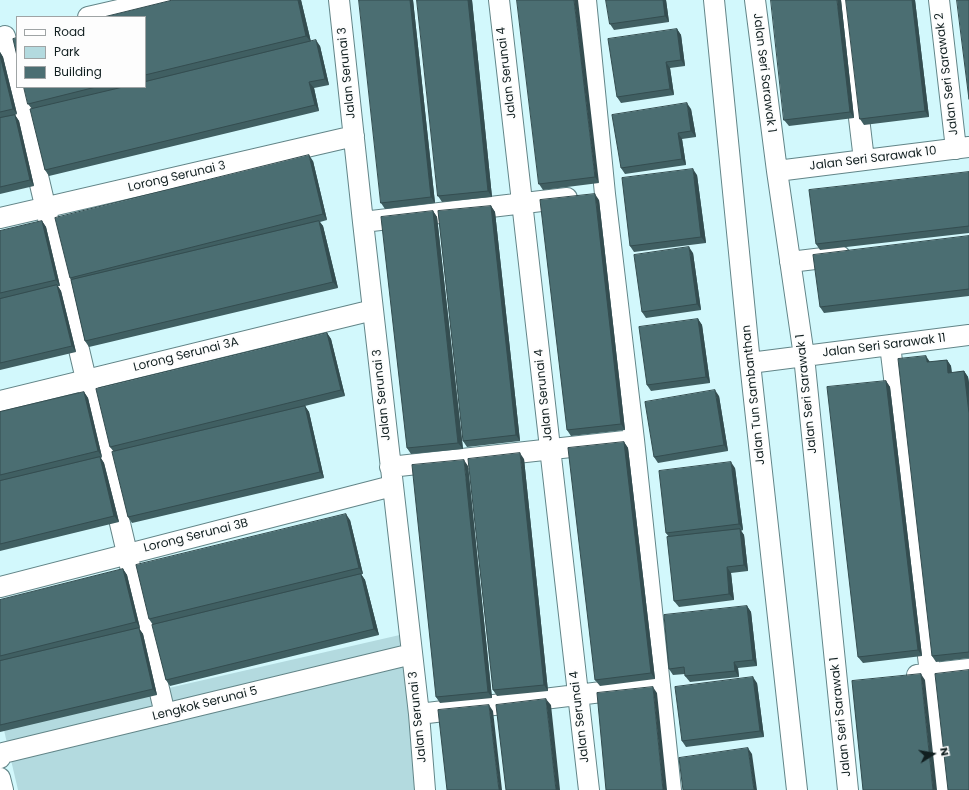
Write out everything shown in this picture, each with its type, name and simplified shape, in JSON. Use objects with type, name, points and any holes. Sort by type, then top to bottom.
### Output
[{"type":"street","points":[[92,16],[162,0]]},
{"type":"street","name":"Jalan Serunai 3","points":[[339,0],[391,477],[419,714],[425,790]]},
{"type":"street","name":"Jalan Serunai 4","points":[[499,0],[589,790]]},
{"type":"street","points":[[586,0],[593,195],[634,440],[671,790]]},
{"type":"street","name":"Jalan Tun Sambanthan","points":[[714,0],[750,363],[797,790]]},
{"type":"street","name":"Jalan Seri Sarawak 1","points":[[755,0],[777,171],[804,356],[845,683],[848,790]]},
{"type":"street","points":[[844,0],[864,160]]},
{"type":"street","name":"Jalan Seri Sarawak 2","points":[[939,0],[962,148]]},
{"type":"street","points":[[7,36],[16,77]]},
{"type":"street","points":[[18,88],[45,208],[165,714]]},
{"type":"street","name":"Lorong Serunai 3","points":[[0,218],[354,136]]},
{"type":"street","name":"Jalan Seri Sarawak 10","points":[[777,171],[962,148]]},
{"type":"street","points":[[363,222],[593,195]]},
{"type":"street","points":[[790,262],[860,254]]},
{"type":"street","name":"Lorong Serunai 3A","points":[[0,400],[373,310]]},
{"type":"street","name":"Jalan Seri Sarawak 11","points":[[750,363],[969,335]]},
{"type":"street","points":[[890,345],[943,790]]},
{"type":"street","name":"Lorong Serunai 3B","points":[[0,587],[127,554],[391,477],[550,450],[634,440]]},
{"type":"street","name":"Lengkok Serunai 5","points":[[0,758],[3,753],[412,654]]},
{"type":"street","points":[[899,677],[969,669]]},
{"type":"street","points":[[419,714],[660,685]]},
{"type":"street","points":[[0,778],[3,790]]},
{"type":"green space","points":[[404,634],[419,790],[18,790],[3,726]]},
{"type":"building","points":[[173,0],[298,0],[306,36],[146,75],[146,16],[108,16]]},
{"type":"building","points":[[359,0],[410,0],[431,197],[381,203]]},
{"type":"building","points":[[417,0],[468,0],[488,191],[438,196]]},
{"type":"building","points":[[517,0],[574,0],[595,177],[539,184]]},
{"type":"building","points":[[606,0],[663,0],[665,16],[610,24]]},
{"type":"building","points":[[771,0],[837,0],[850,112],[784,120]]},
{"type":"building","points":[[846,0],[912,0],[925,111],[860,119]]},
{"type":"building","points":[[957,0],[969,0],[969,99]]},
{"type":"building","points":[[677,29],[681,60],[666,62],[670,89],[617,97],[608,39]]},
{"type":"building","points":[[16,38],[16,52],[13,39]]},
{"type":"building","points":[[316,40],[325,79],[309,82],[315,105],[45,170],[30,109],[119,88],[146,88],[146,82]]},
{"type":"building","points":[[0,55],[13,109],[0,112]]},
{"type":"building","points":[[24,88],[92,88],[28,104]]},
{"type":"building","points":[[687,103],[691,131],[678,133],[682,159],[621,168],[612,115]]},
{"type":"building","points":[[15,115],[30,180],[0,187],[0,118]]},
{"type":"building","points":[[309,155],[323,214],[70,278],[55,218]]},
{"type":"building","points":[[693,169],[701,237],[630,246],[622,178]]},
{"type":"building","points":[[969,172],[969,226],[816,244],[809,190]]},
{"type":"building","points":[[595,194],[621,424],[567,430],[540,200]]},
{"type":"building","points":[[491,206],[516,435],[463,441],[438,211]]},
{"type":"building","points":[[433,211],[458,443],[407,448],[381,217]]},
{"type":"building","points":[[42,221],[56,280],[0,293],[0,231]]},
{"type":"building","points":[[319,221],[333,282],[85,341],[71,280]]},
{"type":"building","points":[[969,236],[969,289],[820,307],[813,255]]},
{"type":"building","points":[[689,247],[697,304],[642,312],[634,255]]},
{"type":"building","points":[[57,285],[72,346],[0,363],[0,299]]},
{"type":"building","points":[[698,319],[706,377],[647,385],[639,327]]},
{"type":"building","points":[[327,333],[341,390],[110,447],[96,389]]},
{"type":"building","points":[[926,356],[927,362],[947,360],[948,373],[964,371],[969,413],[969,652],[932,656],[898,359]]},
{"type":"building","points":[[886,381],[918,650],[858,657],[827,387]]},
{"type":"building","points":[[715,390],[724,445],[654,457],[645,402]]},
{"type":"building","points":[[84,392],[98,451],[0,475],[0,412]]},
{"type":"building","points":[[305,406],[320,472],[128,517],[112,452]]},
{"type":"building","points":[[624,442],[651,673],[595,680],[568,448]]},
{"type":"building","points":[[520,453],[544,685],[493,690],[468,459]]},
{"type":"building","points":[[100,457],[114,516],[0,544],[0,481]]},
{"type":"building","points":[[464,460],[488,692],[436,697],[412,465]]},
{"type":"building","points":[[731,462],[739,524],[666,533],[659,471]]},
{"type":"building","points":[[346,514],[359,568],[149,619],[136,565]]},
{"type":"building","points":[[740,529],[744,565],[727,567],[729,594],[674,601],[667,537]]},
{"type":"building","points":[[123,569],[136,622],[0,656],[0,600]]},
{"type":"building","points":[[361,574],[374,629],[166,680],[152,625]]},
{"type":"building","points":[[747,606],[753,660],[734,662],[735,671],[685,676],[684,667],[669,669],[664,615]]},
{"type":"building","points":[[139,628],[153,689],[0,725],[0,661]]},
{"type":"building","points":[[969,670],[969,790],[948,790],[935,674]]},
{"type":"building","points":[[921,674],[933,790],[863,790],[852,681]]},
{"type":"building","points":[[753,677],[760,731],[682,741],[675,687]]},
{"type":"building","points":[[653,687],[663,790],[606,790],[597,693]]},
{"type":"building","points":[[546,699],[556,790],[506,790],[496,705]]},
{"type":"building","points":[[489,705],[499,790],[447,790],[438,710]]},
{"type":"building","points":[[748,748],[754,790],[683,790],[679,758]]}]
